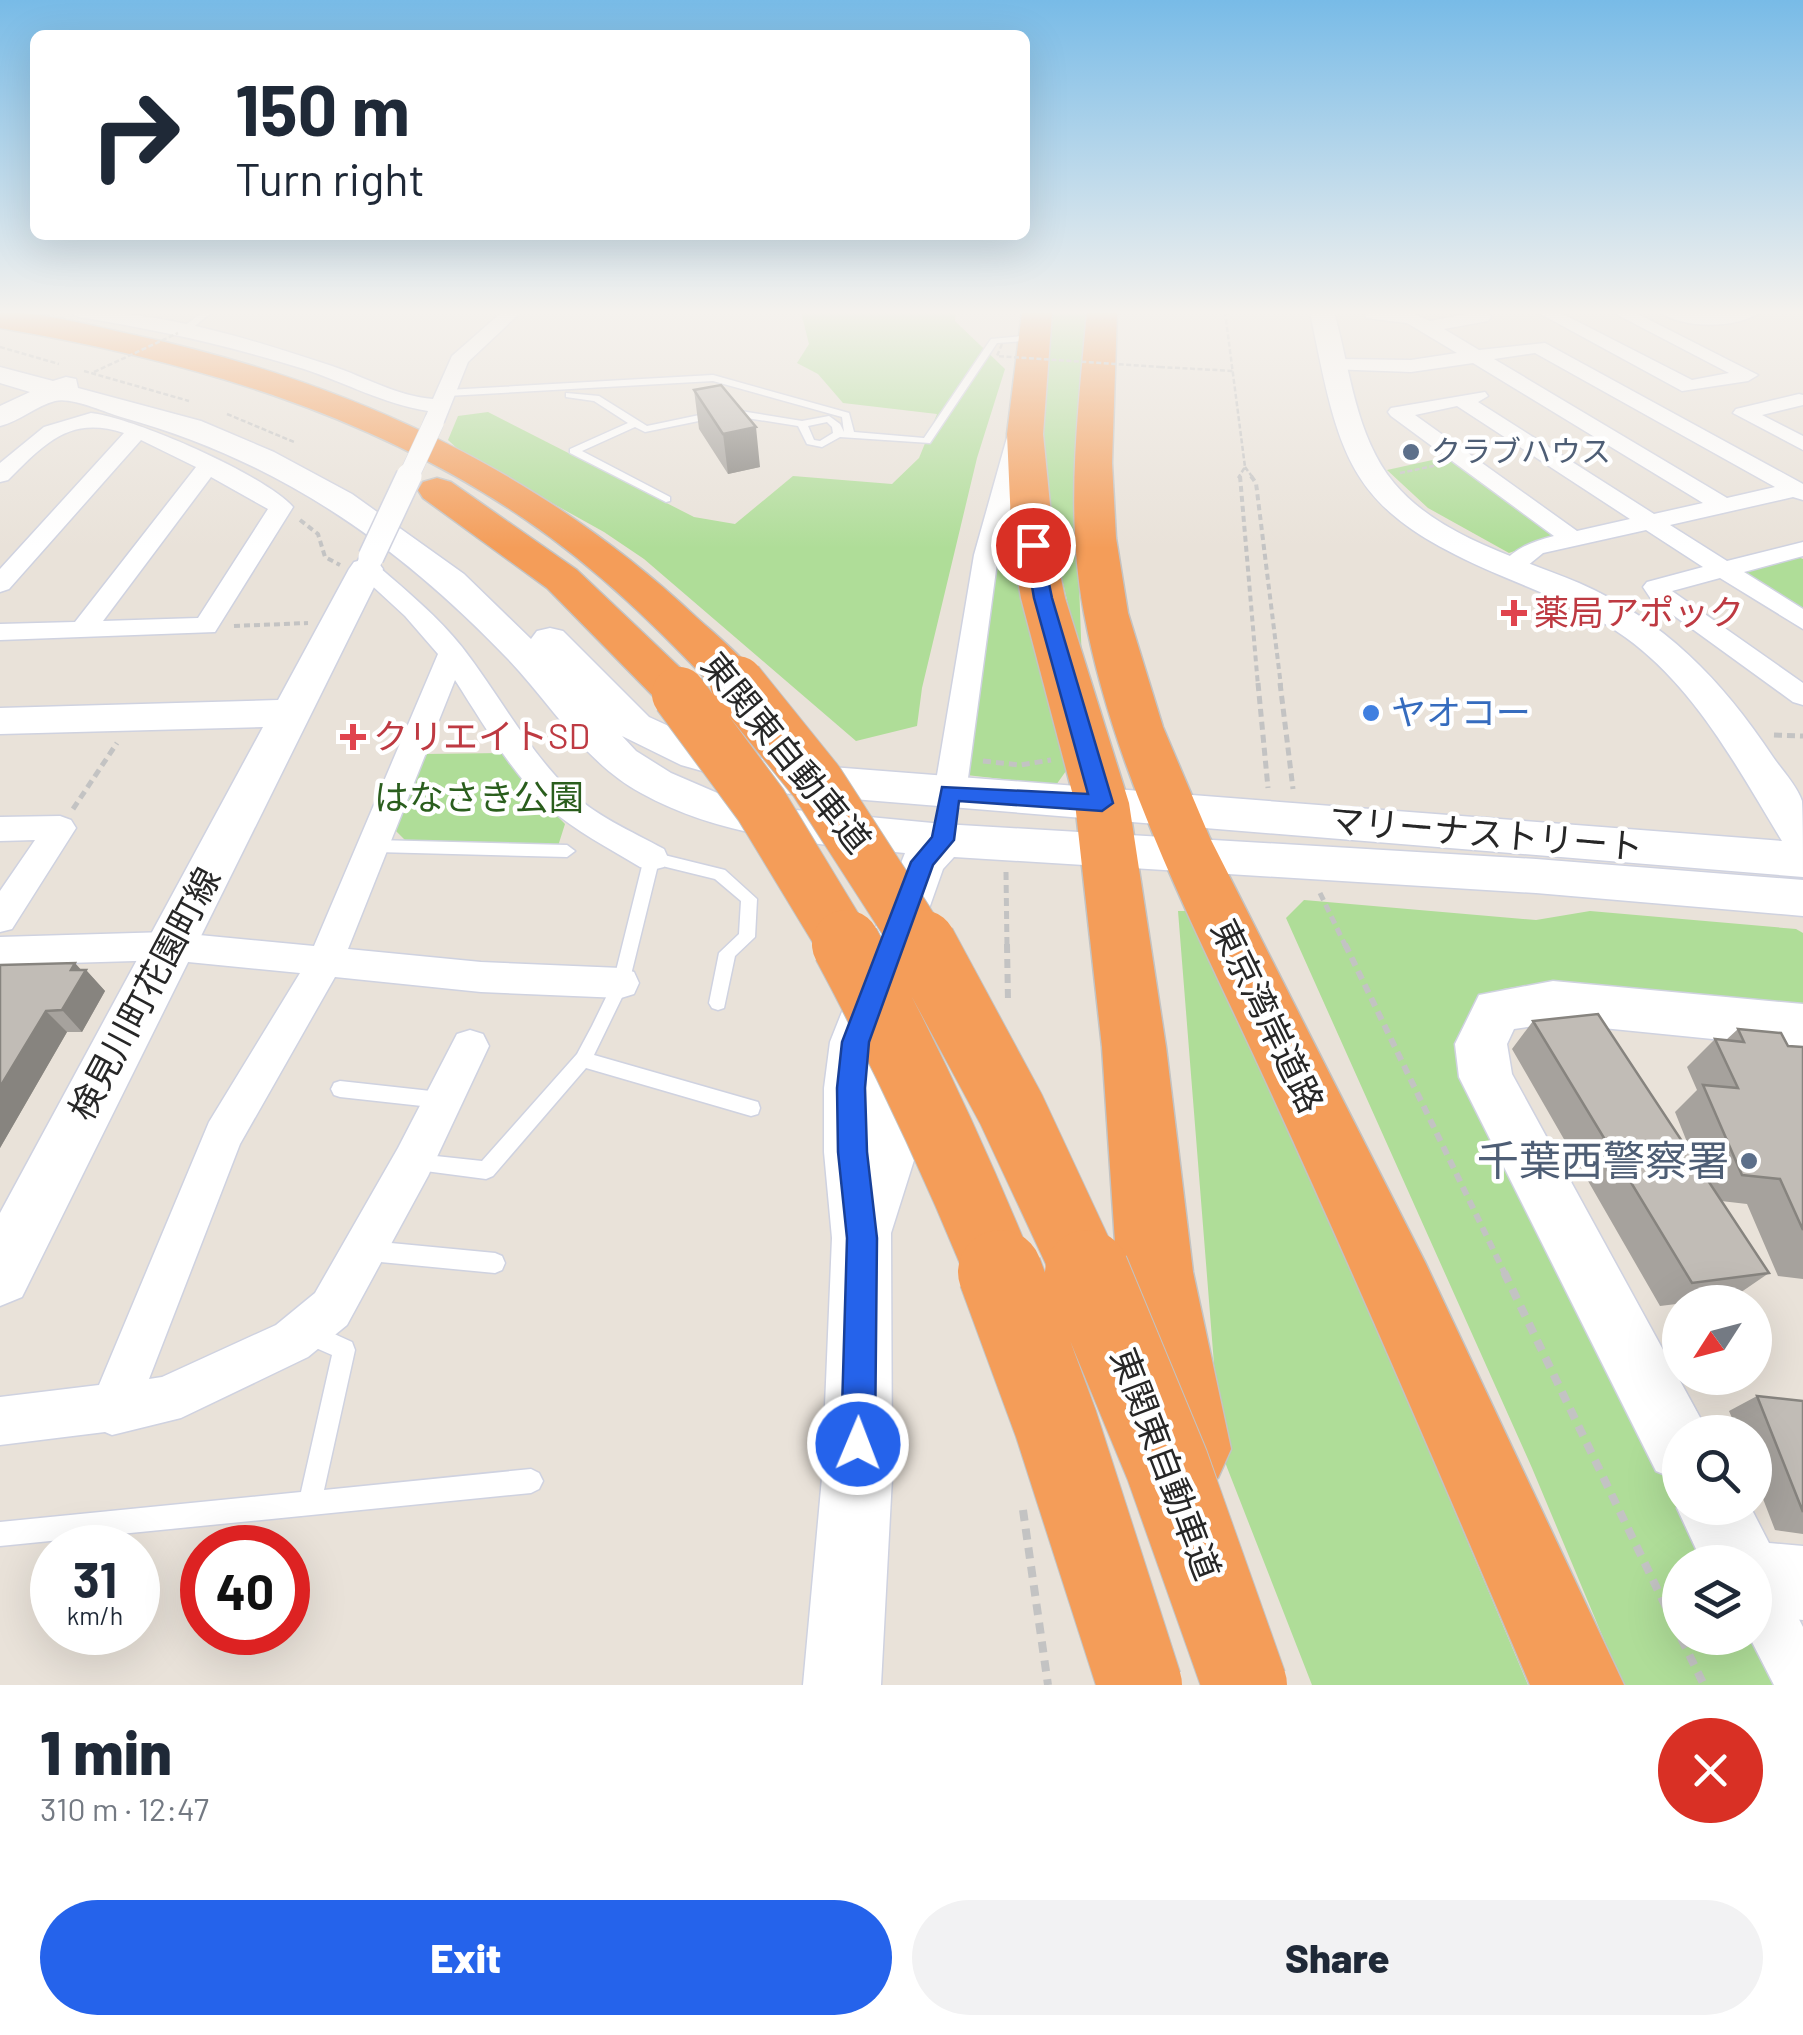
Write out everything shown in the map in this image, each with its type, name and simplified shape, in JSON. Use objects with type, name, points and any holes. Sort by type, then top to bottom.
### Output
[{"type":"highway","name":"東関東自動車道","points":[[224,391],[290,415],[382,458],[472,513],[805,766],[868,855],[992,1071],[1103,1302],[1166,1459],[1245,1685]]},
{"type":"highway","name":"東関東自動車道","points":[[297,391],[416,440],[512,494],[607,560],[707,688],[770,817],[887,1017],[1007,1289],[1053,1410],[1140,1685]]},
{"type":"highway","name":"東京湾岸道路","points":[[1028,391],[1027,484],[1043,598],[1142,828],[1577,1685]]},
{"type":"highway","name":"東京湾岸道路","points":[[1097,391],[1091,474],[1096,554],[1119,668],[1142,828],[1132,1029],[1155,1272],[1193,1469],[1223,1685]]},
{"type":"street","points":[[0,417],[56,391]]},
{"type":"street","points":[[104,391],[263,458],[341,500],[452,581],[525,654],[606,748],[656,783],[712,808],[785,825],[949,797],[1142,828]]},
{"type":"street","points":[[377,391],[410,404],[441,406]]},
{"type":"street","points":[[448,391],[362,564],[414,610],[452,652],[495,720],[557,797],[602,830],[652,858]]},
{"type":"street","points":[[1343,391],[1356,444],[1385,492],[1422,522],[1637,628],[1671,656],[1716,704],[1803,838]]},
{"type":"street","points":[[1506,391],[1398,412],[1574,540]]},
{"type":"street","points":[[1532,391],[1723,505]]},
{"type":"street","points":[[1619,391],[1800,491]]},
{"type":"street","points":[[842,1685],[858,1478],[862,1238],[886,1156],[949,864],[949,797],[986,555],[1028,397]]},
{"type":"street","points":[[1460,399],[1803,621]]},
{"type":"street","points":[[1801,401],[1743,412],[1803,444]]},
{"type":"street","points":[[0,475],[36,440],[80,420],[101,419],[137,432],[275,516],[206,626],[0,632]]},
{"type":"street","points":[[0,584],[137,432]]},
{"type":"street","points":[[83,630],[204,474]]},
{"type":"street","points":[[1512,566],[1535,548],[1800,491]]},
{"type":"street","points":[[1802,550],[1656,587],[1660,594],[1803,696]]},
{"type":"street","name":"検見川町花園町線","points":[[0,1275],[292,713],[362,564]]},
{"type":"street","points":[[112,1410],[223,1135],[325,964],[452,652]]},
{"type":"street","points":[[0,721],[292,713]]},
{"type":"street","points":[[0,830],[60,828]]},
{"type":"street","points":[[0,919],[60,828]]},
{"type":"street","name":"マリーナストリート","points":[[1142,828],[1803,860]]},
{"type":"street","name":"マリーナストリート","points":[[1142,828],[1803,898]]},
{"type":"street","points":[[0,952],[168,946],[325,964],[621,983]]},
{"type":"street","points":[[1663,1415],[1486,1077],[1481,1044],[1497,1010],[1553,1002],[1803,1026]]},
{"type":"street","points":[[0,1421],[164,1402],[292,1341],[331,1309],[470,1046]]},
{"type":"street","points":[[1772,1580],[1803,1583]]},
{"type":"street","points":[[1772,1623],[1803,1684]]},
{"type":"lane","points":[[441,406],[601,391]]},
{"type":"lane","points":[[762,391],[846,415],[844,435]]},
{"type":"lane","points":[[802,424],[810,442],[822,444],[844,435],[927,440],[960,391]]},
{"type":"lane","points":[[441,406],[589,396],[654,430],[693,417],[728,412],[802,424],[828,419],[844,435]]},
{"type":"lane","points":[[635,423],[574,451],[666,499]]},
{"type":"lane","points":[[376,846],[566,852]]},
{"type":"lane","points":[[412,1162],[486,1170],[583,1059],[621,983],[652,858],[720,874],[748,899],[747,937],[727,953],[718,1003]]},
{"type":"lane","points":[[583,1059],[751,1108]]},
{"type":"lane","points":[[340,1089],[443,1100]]},
{"type":"lane","points":[[364,1250],[495,1263]]},
{"type":"lane","points":[[304,1331],[344,1350],[310,1502]]},
{"type":"lane","points":[[0,1534],[531,1482]]},
{"type":"path","points":[[1236,391],[1245,467],[1256,483],[1294,796]]},
{"type":"path","points":[[1387,476],[1461,460]]},
{"type":"path","points":[[1245,467],[1238,479],[1269,796]]},
{"type":"path","points":[[275,516],[318,534],[325,557],[362,564]]},
{"type":"path","points":[[206,626],[320,623]]},
{"type":"path","points":[[60,828],[134,717]]},
{"type":"path","points":[[1766,734],[1803,736]]},
{"type":"path","points":[[949,797],[1020,765],[1046,763],[1060,755]]},
{"type":"path","points":[[1320,894],[1662,1600]]},
{"type":"path","points":[[1689,1655],[1704,1685]]},
{"type":"green space","points":[[832,391],[998,391],[977,458],[922,688],[917,726],[856,741],[644,559],[604,532],[462,453],[448,440],[458,416],[488,412],[694,517],[735,524],[793,476],[892,484],[919,458],[937,414],[843,403]]},
{"type":"green space","points":[[1083,391],[1075,475],[1082,664],[1047,498],[1042,454],[1043,393]]},
{"type":"green space","points":[[1446,457],[1558,536],[1509,553],[1428,508],[1387,470]]},
{"type":"green space","points":[[1010,520],[1018,521],[1066,758],[1066,771],[1056,785],[966,775],[1001,535]]},
{"type":"green space","points":[[1798,557],[1803,559],[1803,608],[1798,609],[1745,576],[1745,572]]},
{"type":"green space","name":"はなさき公園","points":[[503,753],[524,782],[565,824],[558,846],[405,840],[395,830],[425,754]]},
{"type":"green space","points":[[1304,900],[1536,920],[1590,911],[1796,929],[1803,933],[1803,1012],[1527,985],[1503,989],[1477,1009],[1482,1112],[1662,1457],[1662,1525],[1698,1525],[1708,1545],[1662,1545],[1662,1655],[1762,1655],[1776,1685],[1623,1685],[1532,1468],[1286,918]]},
{"type":"green space","points":[[1178,911],[1191,911],[1381,1336],[1528,1685],[1312,1685],[1221,1452]]},
{"type":"building","points":[[694,391],[726,391],[756,427],[723,434]]},
{"type":"building","points":[[75,963],[71,970],[86,970],[62,1010],[46,1011],[0,1087],[0,965]]},
{"type":"building","points":[[1598,1014],[1769,1273],[1692,1283],[1533,1021]]},
{"type":"building","points":[[1738,1029],[1781,1033],[1788,1046],[1803,1047],[1803,1230],[1780,1179],[1742,1175],[1703,1085],[1738,1088],[1715,1039],[1744,1042]]},
{"type":"building","points":[[1757,1396],[1803,1401],[1803,1512],[1772,1434],[1772,1415],[1765,1415]]},
{"type":"place","name":"クラブハウス","points":[[1411,452]]},
{"type":"place","name":"薬局アポック","points":[[1514,613]]},
{"type":"place","name":"ヤオコー","points":[[1371,713]]},
{"type":"place","name":"クリエイトSD","points":[[353,737]]},
{"type":"place","name":"千葉西警察署","points":[[1749,1161]]},
{"type":"route","points":[[858,1444],[862,1238],[852,1152],[851,1088],[856,1042],[923,862],[943,840],[950,793],[1102,803],[1043,598],[1033,545]]}]
